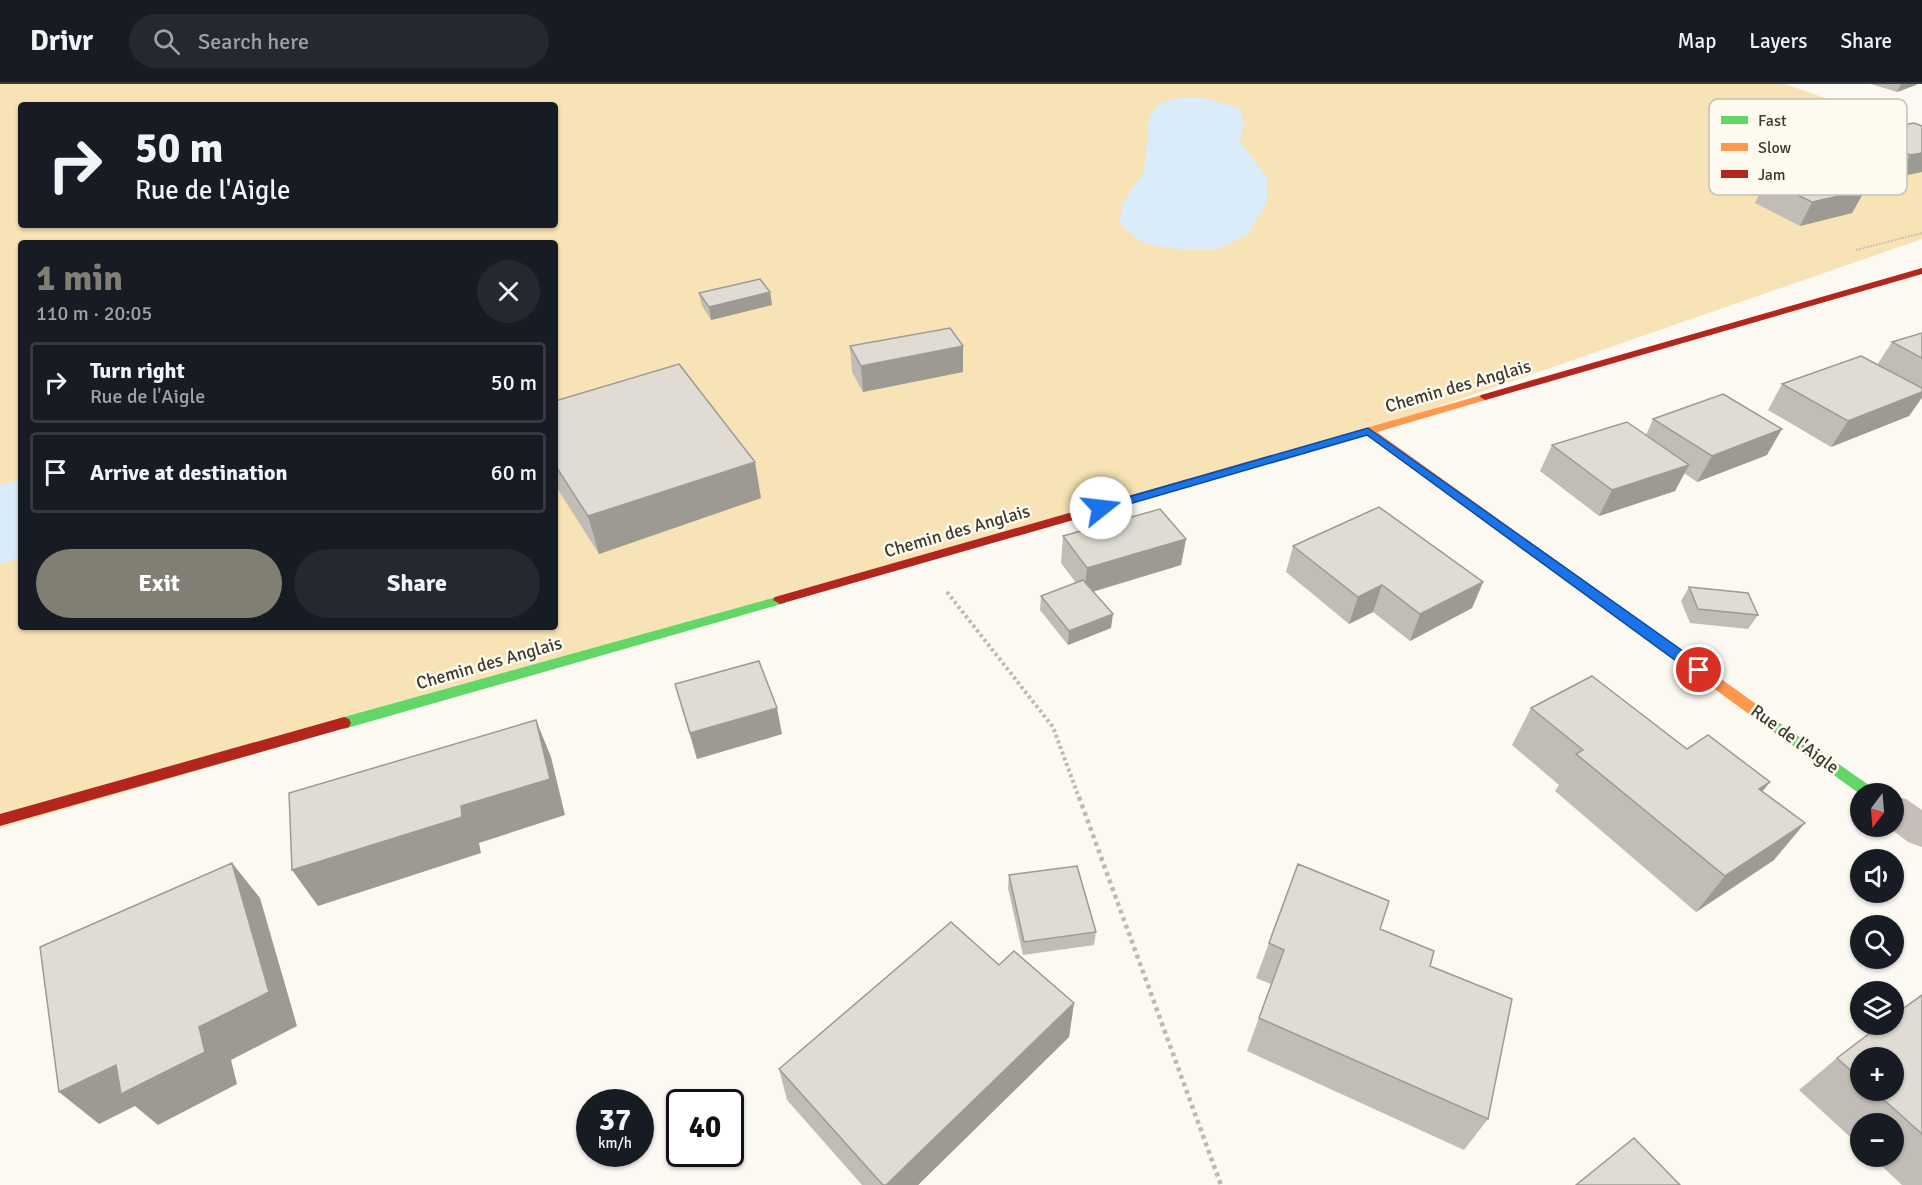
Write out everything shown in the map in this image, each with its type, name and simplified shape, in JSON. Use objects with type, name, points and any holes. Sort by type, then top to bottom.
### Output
[{"type":"street","name":"Chemin des Anglais","points":[[0,820],[900,566],[1922,272]]},
{"type":"street","name":"Rue de l'Aigle","points":[[1368,431],[1855,783]]},
{"type":"street","points":[[1904,818],[1922,831]]},
{"type":"path","points":[[944,588],[1053,727],[1221,1185]]},
{"type":"shaded area","points":[[0,84],[1785,84],[1828,99],[1709,99],[1709,195],[1907,195],[1907,127],[1922,132],[1922,239],[1368,431],[0,828]]},
{"type":"water","points":[[1177,98],[1206,98],[1240,109],[1244,123],[1240,142],[1267,177],[1267,202],[1248,234],[1216,250],[1181,250],[1143,243],[1119,223],[1123,202],[1144,172],[1149,117],[1159,104]]},
{"type":"water","points":[[18,481],[18,558],[0,564],[0,485]]},
{"type":"building","points":[[1914,123],[1922,126],[1922,153],[1907,154],[1907,124]]},
{"type":"building","points":[[1797,195],[1843,195],[1812,202]]},
{"type":"building","points":[[760,279],[770,292],[709,307],[699,293]]},
{"type":"building","points":[[950,328],[963,346],[861,366],[850,346]]},
{"type":"building","points":[[1922,333],[1922,358],[1892,342]]},
{"type":"building","points":[[1861,356],[1922,388],[1922,392],[1848,421],[1782,384]]},
{"type":"building","points":[[679,364],[755,462],[588,516],[558,470],[558,400]]},
{"type":"building","points":[[1723,394],[1782,429],[1712,456],[1653,419]]},
{"type":"building","points":[[1627,422],[1689,465],[1612,490],[1552,445]]},
{"type":"building","points":[[1379,507],[1483,582],[1420,614],[1382,585],[1358,597],[1293,546]]},
{"type":"building","points":[[1160,509],[1186,539],[1087,568],[1063,536]]},
{"type":"building","points":[[1083,580],[1113,614],[1069,631],[1041,596]]},
{"type":"building","points":[[1689,587],[1748,593],[1758,615],[1698,609]]},
{"type":"building","points":[[759,661],[777,708],[690,733],[675,684]]},
{"type":"building","points":[[1592,676],[1687,749],[1708,735],[1770,782],[1759,789],[1805,823],[1725,876],[1576,754],[1583,750],[1531,708]]},
{"type":"building","points":[[536,720],[550,779],[461,806],[462,817],[292,870],[289,793]]},
{"type":"building","points":[[232,863],[269,992],[199,1027],[205,1052],[121,1094],[116,1065],[59,1092],[40,947]]},
{"type":"building","points":[[1298,864],[1389,901],[1380,929],[1434,951],[1430,966],[1512,999],[1488,1119],[1259,1018],[1284,950],[1269,943]]},
{"type":"building","points":[[1077,866],[1096,932],[1024,942],[1009,875]]},
{"type":"building","points":[[951,922],[999,965],[1014,951],[1074,1003],[886,1185],[883,1185],[779,1069]]},
{"type":"building","points":[[1922,995],[1922,1134],[1904,1118],[1904,1113],[1899,1113],[1885,1101],[1904,1101],[1904,1047],[1852,1047],[1867,1035],[1904,1035],[1904,1008]]},
{"type":"building","points":[[1850,1048],[1850,1070],[1837,1058]]},
{"type":"building","points":[[1634,1138],[1680,1185],[1576,1185]]},
{"type":"traffic: fast","points":[[344,723],[780,600]]},
{"type":"traffic: fast","points":[[1758,713],[1856,783]]},
{"type":"traffic: slow","points":[[1188,483],[1485,397]]},
{"type":"traffic: slow","points":[[1368,431],[1758,713]]},
{"type":"traffic: jam","points":[[1485,397],[1922,271]]},
{"type":"traffic: jam","points":[[780,600],[1188,483]]},
{"type":"traffic: jam","points":[[0,820],[344,723]]},
{"type":"route","points":[[1101,508],[1368,431],[1699,670]]}]
